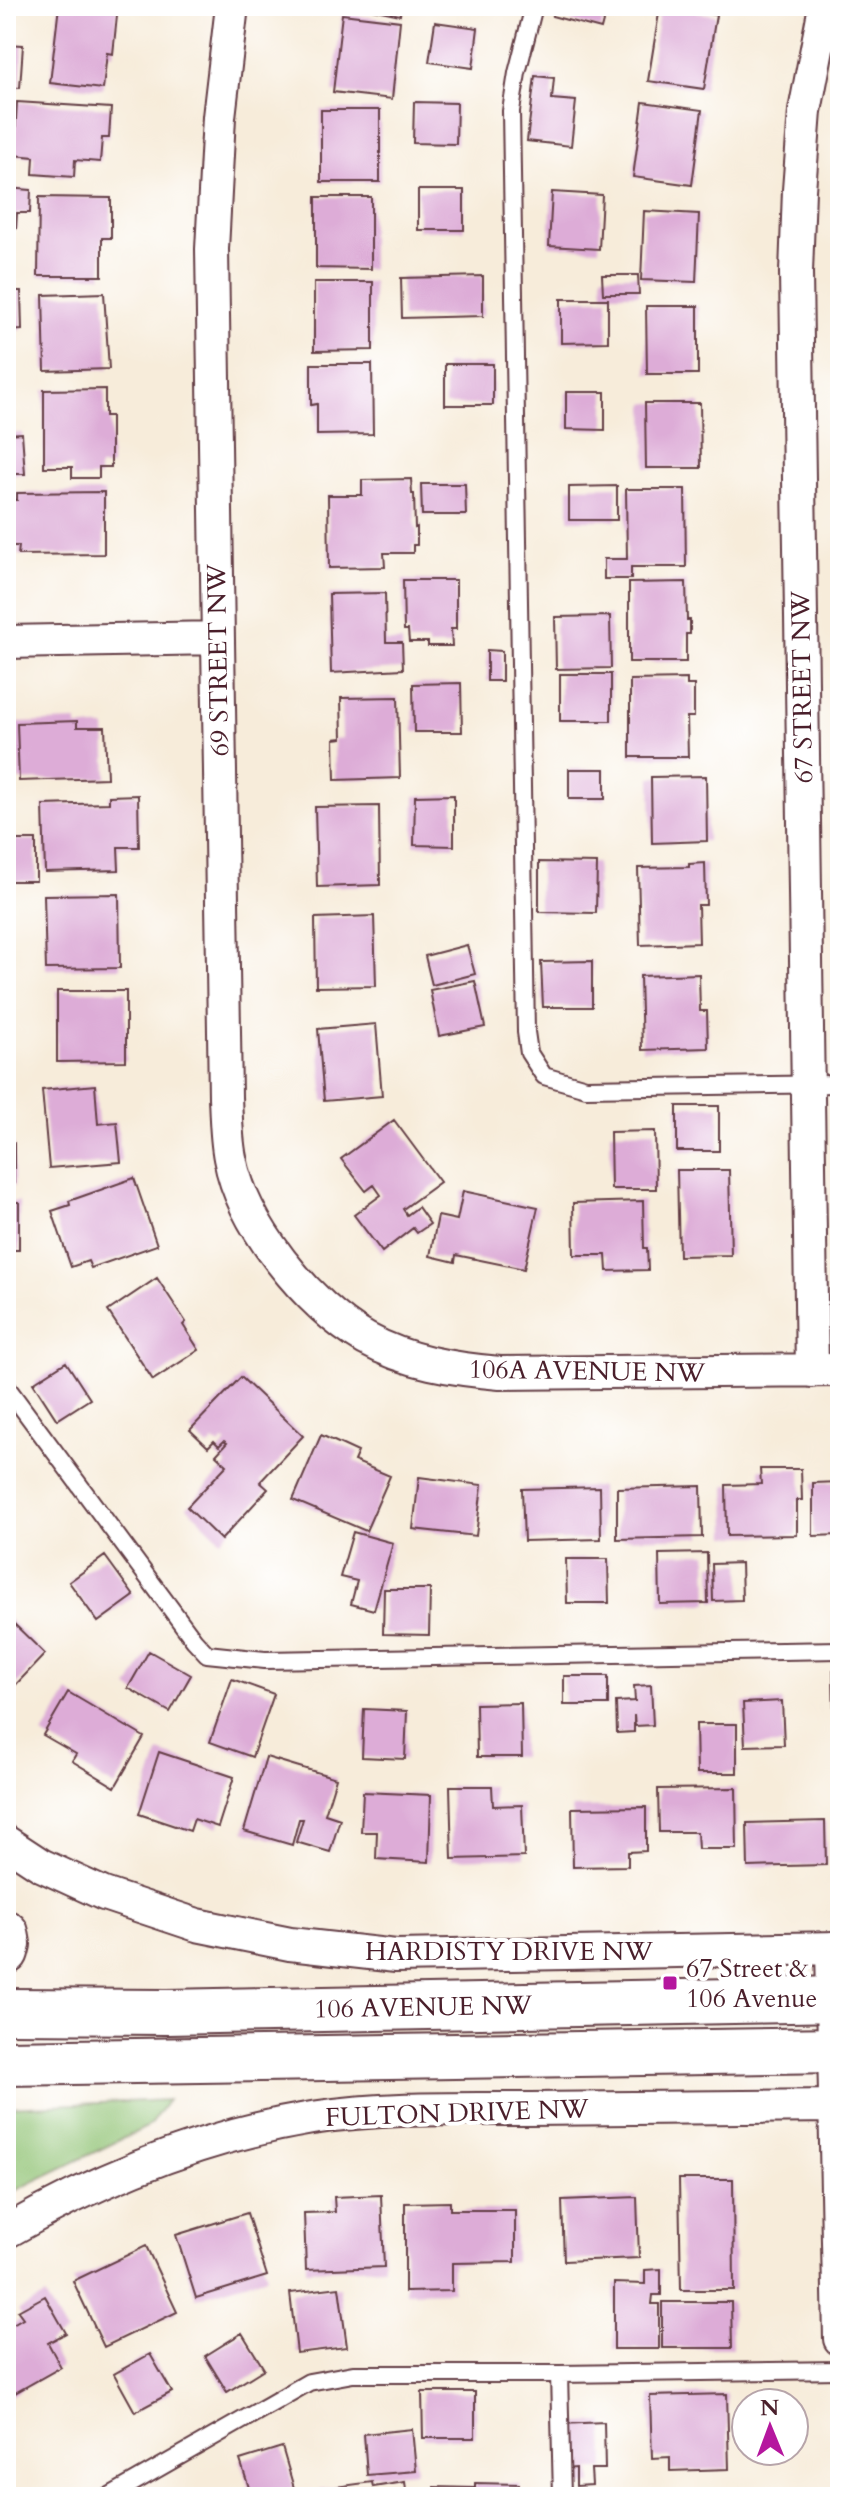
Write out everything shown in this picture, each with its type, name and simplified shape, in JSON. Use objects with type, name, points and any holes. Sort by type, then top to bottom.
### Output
[{"type":"main road","points":[[6,1933],[6,1952]]},
{"type":"main road","name":"106 AVENUE NW","points":[[6,2011],[182,2012],[837,1999]]},
{"type":"main road","name":"106 AVENUE NW","points":[[6,2063],[837,2050]]},
{"type":"street","name":"69 STREET NW","points":[[232,6],[213,202],[225,1097],[230,1160],[257,1226],[307,1293]]},
{"type":"street","name":"67 STREET NW","points":[[825,6],[805,111],[796,273],[808,1085],[826,1371]]},
{"type":"street","points":[[6,642],[218,638]]},
{"type":"street","name":"106A AVENUE NW","points":[[307,1293],[366,1339],[408,1357],[453,1369],[546,1374],[826,1371]]},
{"type":"street","name":"HARDISTY DRIVE NW","points":[[6,1842],[41,1865],[104,1894],[197,1925],[290,1944],[396,1956],[836,1948]]},
{"type":"street","points":[[836,1948],[840,2339]]},
{"type":"street","name":"FULTON DRIVE NW","points":[[6,2232],[133,2168],[210,2141],[311,2118],[390,2110],[838,2106]]},
{"type":"lane","points":[[534,6],[511,111],[526,1032],[529,1053],[544,1076],[586,1088],[840,1084]]},
{"type":"lane","points":[[6,1386],[207,1654],[265,1660],[840,1650]]},
{"type":"lane","points":[[108,2497],[309,2382],[353,2374],[840,2370]]},
{"type":"lane","points":[[559,2374],[562,2497]]},
{"type":"green space","points":[[168,2100],[149,2126],[6,2195],[6,2107]]},
{"type":"building","points":[[59,6],[118,6],[113,54],[107,53],[103,89],[50,83]]},
{"type":"building","points":[[358,6],[401,6],[400,15]]},
{"type":"building","points":[[555,6],[607,6],[601,29],[552,16]]},
{"type":"building","points":[[660,7],[716,15],[704,89],[648,81]]},
{"type":"building","points":[[342,14],[400,21],[392,99],[333,92]]},
{"type":"building","points":[[435,22],[478,28],[473,68],[429,62]]},
{"type":"building","points":[[6,44],[23,45],[20,88],[6,87]]},
{"type":"building","points":[[535,76],[554,78],[552,99],[576,101],[571,146],[527,141]]},
{"type":"building","points":[[17,102],[111,108],[109,138],[102,138],[100,162],[75,160],[74,177],[33,174],[34,157],[14,155]]},
{"type":"building","points":[[414,102],[457,103],[456,144],[413,143]]},
{"type":"building","points":[[643,102],[702,110],[692,185],[633,177]]},
{"type":"building","points":[[321,110],[380,110],[380,182],[321,182]]},
{"type":"building","points":[[6,188],[31,190],[30,213],[17,213],[16,229],[6,229]]},
{"type":"building","points":[[418,190],[464,190],[464,230],[418,230]]},
{"type":"building","points":[[552,192],[602,195],[599,249],[549,246]]},
{"type":"building","points":[[39,197],[111,198],[111,238],[102,238],[102,276],[38,276]]},
{"type":"building","points":[[316,197],[371,197],[371,269],[316,268]]},
{"type":"building","points":[[644,211],[699,214],[696,282],[641,280]]},
{"type":"building","points":[[602,275],[638,275],[639,294],[603,294]]},
{"type":"building","points":[[483,276],[483,316],[402,318],[401,278]]},
{"type":"building","points":[[314,282],[373,282],[373,350],[314,351]]},
{"type":"building","points":[[6,291],[21,291],[22,330],[6,331]]},
{"type":"building","points":[[104,293],[109,369],[45,371],[43,295]]},
{"type":"building","points":[[561,299],[608,299],[608,342],[561,343]]},
{"type":"building","points":[[646,306],[698,306],[698,374],[647,374]]},
{"type":"building","points":[[311,364],[372,364],[373,434],[317,435],[317,404],[311,405]]},
{"type":"building","points":[[445,364],[493,364],[493,405],[445,405]]},
{"type":"building","points":[[105,389],[105,416],[111,416],[111,467],[99,467],[99,478],[72,478],[72,467],[44,467],[44,390]]},
{"type":"building","points":[[566,392],[605,392],[605,430],[566,429]]},
{"type":"building","points":[[645,403],[700,403],[701,468],[646,468]]},
{"type":"building","points":[[22,433],[25,474],[6,474],[6,434]]},
{"type":"building","points":[[411,479],[417,527],[417,545],[413,545],[413,553],[384,553],[385,567],[329,568],[328,495],[362,495],[362,480]]},
{"type":"building","points":[[421,484],[465,484],[466,515],[422,515]]},
{"type":"building","points":[[617,486],[617,520],[569,520],[569,487]]},
{"type":"building","points":[[626,489],[685,489],[686,567],[631,567],[631,579],[604,579],[604,559],[627,559]]},
{"type":"building","points":[[104,492],[104,554],[18,555],[19,546],[6,546],[6,500],[17,500],[17,493]]},
{"type":"building","points":[[403,580],[456,580],[456,629],[451,629],[452,646],[409,642],[408,630],[404,630]]},
{"type":"building","points":[[686,582],[690,634],[686,634],[686,662],[629,662],[629,583]]},
{"type":"building","points":[[385,593],[386,642],[402,642],[403,669],[331,673],[329,594]]},
{"type":"building","points":[[610,616],[611,668],[556,669],[555,617]]},
{"type":"building","points":[[487,650],[502,651],[502,681],[487,681]]},
{"type":"building","points":[[560,674],[611,674],[611,721],[560,721]]},
{"type":"building","points":[[687,679],[687,685],[694,685],[694,717],[687,717],[688,757],[630,757],[630,680]]},
{"type":"building","points":[[461,683],[462,732],[414,732],[413,684]]},
{"type":"building","points":[[398,697],[400,778],[335,780],[334,739],[342,738],[341,698]]},
{"type":"building","points":[[77,721],[77,727],[105,727],[107,778],[19,781],[17,723]]},
{"type":"building","points":[[569,769],[605,769],[605,799],[569,799]]},
{"type":"building","points":[[706,776],[707,841],[652,843],[651,777]]},
{"type":"building","points":[[138,795],[139,847],[118,847],[119,870],[45,872],[43,805],[109,803],[109,796]]},
{"type":"building","points":[[454,795],[454,846],[414,845],[415,796]]},
{"type":"building","points":[[379,806],[380,885],[317,887],[315,807]]},
{"type":"building","points":[[6,840],[36,840],[36,881],[6,881]]},
{"type":"building","points":[[539,862],[597,863],[596,913],[539,912]]},
{"type":"building","points":[[705,863],[706,905],[698,905],[699,943],[640,945],[638,868],[689,867],[689,864]]},
{"type":"building","points":[[119,894],[120,968],[46,969],[44,895]]},
{"type":"building","points":[[374,916],[376,986],[316,987],[315,918]]},
{"type":"building","points":[[467,945],[475,974],[432,985],[425,956]]},
{"type":"building","points":[[592,961],[592,1007],[543,1007],[541,962]]},
{"type":"building","points":[[699,974],[700,1011],[707,1011],[708,1048],[642,1050],[640,976]]},
{"type":"building","points":[[475,981],[485,1027],[439,1036],[430,990]]},
{"type":"building","points":[[57,991],[126,991],[126,1061],[57,1062]]},
{"type":"building","points":[[376,1024],[382,1096],[324,1101],[318,1029]]},
{"type":"building","points":[[95,1085],[98,1124],[117,1122],[121,1162],[49,1168],[42,1090]]},
{"type":"building","points":[[677,1106],[719,1106],[719,1151],[677,1151]]},
{"type":"building","points":[[394,1120],[440,1182],[403,1209],[407,1215],[418,1207],[430,1224],[417,1233],[413,1228],[382,1252],[354,1215],[381,1195],[374,1185],[366,1191],[341,1159]]},
{"type":"building","points":[[655,1131],[656,1189],[611,1189],[610,1132]]},
{"type":"building","points":[[6,1143],[14,1143],[14,1186],[6,1187]]},
{"type":"building","points":[[677,1170],[729,1170],[731,1255],[679,1256]]},
{"type":"building","points":[[134,1178],[157,1245],[91,1268],[88,1261],[71,1267],[52,1211],[70,1205],[69,1201]]},
{"type":"building","points":[[463,1191],[538,1207],[524,1269],[456,1255],[455,1262],[430,1256],[438,1216],[457,1220]]},
{"type":"building","points":[[643,1201],[648,1270],[607,1271],[606,1255],[574,1255],[573,1203]]},
{"type":"building","points":[[6,1202],[19,1202],[19,1250],[6,1250]]},
{"type":"building","points":[[157,1278],[186,1322],[183,1325],[199,1350],[153,1380],[108,1311]]},
{"type":"building","points":[[66,1362],[90,1399],[57,1420],[33,1383]]},
{"type":"building","points":[[241,1377],[303,1436],[260,1482],[268,1489],[221,1540],[187,1507],[227,1465],[216,1455],[227,1443],[224,1441],[219,1446],[214,1441],[208,1447],[190,1430]]},
{"type":"building","points":[[321,1435],[358,1452],[354,1461],[390,1476],[366,1531],[293,1500]]},
{"type":"building","points":[[760,1469],[801,1469],[802,1500],[797,1500],[797,1535],[727,1536],[726,1485],[761,1484]]},
{"type":"building","points":[[419,1477],[482,1485],[476,1536],[413,1529]]},
{"type":"building","points":[[840,1482],[840,1535],[813,1536],[813,1483]]},
{"type":"building","points":[[701,1486],[702,1537],[617,1539],[617,1488]]},
{"type":"building","points":[[600,1487],[601,1539],[524,1541],[522,1489]]},
{"type":"building","points":[[353,1532],[393,1543],[374,1610],[351,1604],[357,1581],[340,1577]]},
{"type":"building","points":[[707,1553],[708,1603],[660,1604],[659,1554]]},
{"type":"building","points":[[105,1556],[134,1596],[98,1622],[69,1582]]},
{"type":"building","points":[[566,1559],[608,1559],[609,1603],[567,1603]]},
{"type":"building","points":[[741,1563],[742,1600],[713,1601],[712,1564]]},
{"type":"building","points":[[384,1589],[430,1589],[429,1635],[383,1634]]},
{"type":"building","points":[[6,1616],[45,1654],[6,1695]]},
{"type":"building","points":[[149,1651],[191,1675],[170,1712],[128,1688]]},
{"type":"building","points":[[833,1670],[840,1670],[840,1722],[834,1722]]},
{"type":"building","points":[[564,1676],[608,1676],[608,1705],[564,1705]]},
{"type":"building","points":[[232,1679],[274,1694],[252,1757],[210,1742]]},
{"type":"building","points":[[651,1685],[653,1725],[635,1726],[634,1715],[634,1732],[617,1733],[616,1702],[635,1701],[634,1686]]},
{"type":"building","points":[[68,1692],[144,1737],[115,1787],[72,1761],[76,1754],[43,1735]]},
{"type":"building","points":[[782,1701],[784,1745],[745,1746],[743,1703]]},
{"type":"building","points":[[521,1703],[522,1757],[477,1757],[476,1704]]},
{"type":"building","points":[[364,1709],[407,1711],[405,1759],[362,1757]]},
{"type":"building","points":[[696,1724],[737,1724],[737,1773],[697,1773]]},
{"type":"building","points":[[159,1752],[234,1777],[218,1827],[194,1819],[190,1831],[139,1814]]},
{"type":"building","points":[[266,1757],[336,1778],[325,1814],[340,1819],[330,1852],[296,1842],[303,1819],[299,1819],[292,1845],[244,1831]]},
{"type":"building","points":[[450,1786],[492,1786],[493,1806],[522,1805],[524,1857],[452,1859]]},
{"type":"building","points":[[736,1788],[737,1849],[698,1849],[697,1832],[659,1832],[658,1789]]},
{"type":"building","points":[[363,1792],[431,1795],[429,1862],[376,1859],[377,1832],[361,1832]]},
{"type":"building","points":[[646,1807],[646,1851],[628,1852],[628,1866],[573,1867],[572,1808]]},
{"type":"building","points":[[825,1821],[826,1865],[748,1867],[747,1823]]},
{"type":"building","points":[[679,2179],[733,2179],[734,2290],[681,2290]]},
{"type":"building","points":[[381,2195],[384,2267],[306,2270],[304,2213],[335,2212],[334,2197]]},
{"type":"building","points":[[637,2197],[639,2258],[564,2261],[562,2200]]},
{"type":"building","points":[[450,2202],[450,2210],[515,2210],[515,2262],[452,2263],[452,2291],[405,2292],[405,2203]]},
{"type":"building","points":[[247,2213],[267,2276],[196,2298],[176,2235]]},
{"type":"building","points":[[146,2246],[177,2312],[104,2347],[73,2281]]},
{"type":"building","points":[[661,2269],[661,2295],[653,2295],[652,2304],[659,2304],[659,2349],[614,2349],[614,2283],[645,2284],[645,2270]]},
{"type":"building","points":[[339,2287],[347,2347],[297,2353],[290,2293]]},
{"type":"building","points":[[45,2296],[66,2333],[48,2343],[61,2367],[6,2398],[6,2328],[23,2318],[18,2311]]},
{"type":"building","points":[[662,2302],[731,2302],[732,2348],[662,2348]]},
{"type":"building","points":[[242,2333],[264,2369],[227,2392],[205,2356]]},
{"type":"building","points":[[150,2354],[172,2392],[135,2412],[114,2374]]},
{"type":"building","points":[[422,2392],[475,2392],[475,2438],[423,2438]]},
{"type":"building","points":[[727,2394],[729,2469],[670,2471],[670,2457],[652,2458],[650,2396]]},
{"type":"building","points":[[604,2422],[605,2469],[591,2469],[592,2485],[576,2486],[576,2468],[563,2469],[562,2424]]},
{"type":"building","points":[[412,2429],[416,2471],[367,2475],[364,2434]]},
{"type":"building","points":[[282,2447],[294,2488],[265,2497],[252,2497],[240,2460]]},
{"type":"building","points":[[372,2482],[373,2487],[405,2482],[407,2497],[321,2497],[320,2489]]},
{"type":"building","points":[[475,2483],[519,2484],[519,2497],[434,2497],[434,2487],[475,2488]]},
{"type":"place","name":"67 Street & 106 Avenue","points":[[670,1983]]}]
